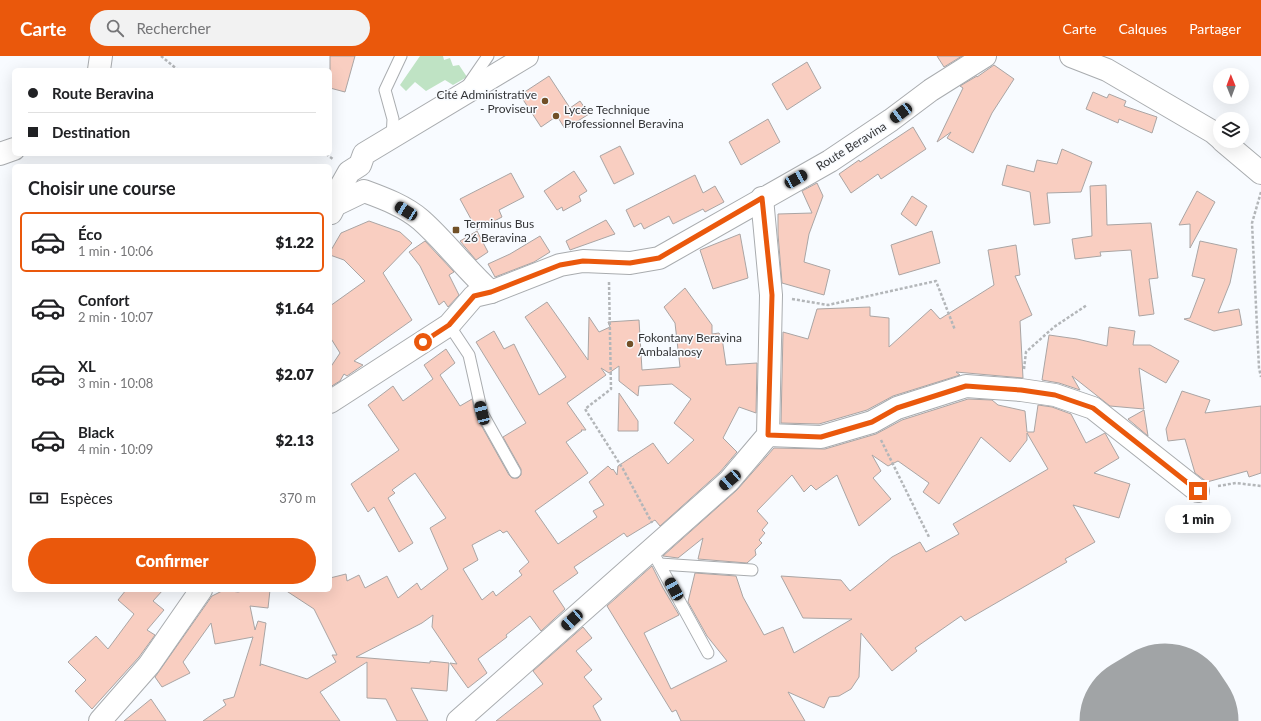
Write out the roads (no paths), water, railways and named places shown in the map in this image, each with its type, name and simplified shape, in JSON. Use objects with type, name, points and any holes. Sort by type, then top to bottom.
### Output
[{"type":"street","points":[[99,68],[101,56]]},
{"type":"street","points":[[333,210],[340,188],[349,172],[360,165],[364,154],[527,56]]},
{"type":"street","name":"Route Beravina","points":[[332,401],[449,325],[474,296],[491,292],[560,265],[583,261],[630,263],[659,258],[830,160],[891,120],[931,90],[985,56]]},
{"type":"street","points":[[1071,56],[1107,70],[1213,132]]},
{"type":"street","points":[[1231,148],[1261,173]]},
{"type":"street","points":[[0,154],[12,150]]},
{"type":"street","points":[[333,210],[364,191],[393,202],[420,219],[472,275],[491,292]]},
{"type":"street","points":[[458,721],[657,551],[730,480],[768,435],[772,295],[762,198]]},
{"type":"street","points":[[768,435],[821,437],[872,422],[897,408],[966,386],[1021,390],[1055,395],[1093,408],[1198,491]]},
{"type":"street","points":[[100,721],[149,665],[200,592]]},
{"type":"lane","points":[[392,138],[393,119],[385,90],[401,56]]},
{"type":"lane","points":[[462,94],[488,56]]},
{"type":"lane","points":[[449,325],[468,355],[482,413],[515,472]]},
{"type":"lane","points":[[657,551],[752,570]]},
{"type":"lane","points":[[657,551],[708,653]]},
{"type":"place","name":"Cité Administrative - Proviseur","points":[[545,101]]},
{"type":"place","name":"Lycée Technique Professionnel Beravina","points":[[556,116]]},
{"type":"place","name":"Terminus Bus 26 Beravina","points":[[456,230]]},
{"type":"place","name":"Fokontany Beravina Ambalanosy","points":[[630,344]]}]
